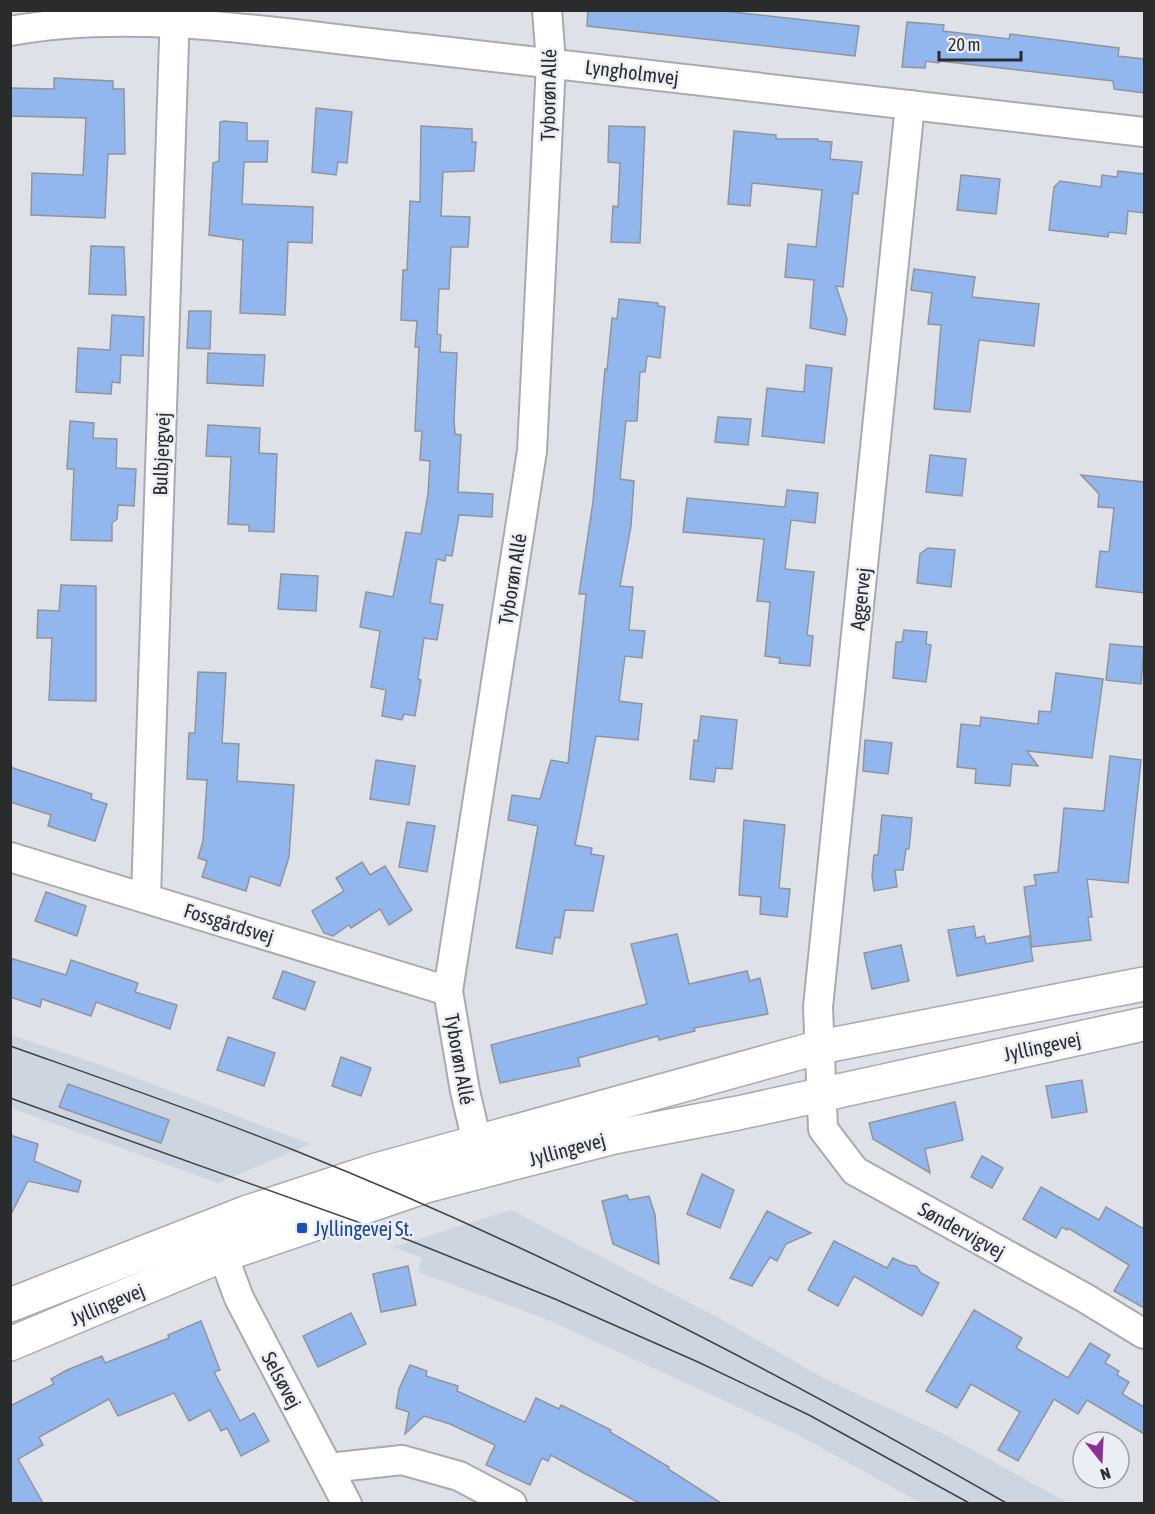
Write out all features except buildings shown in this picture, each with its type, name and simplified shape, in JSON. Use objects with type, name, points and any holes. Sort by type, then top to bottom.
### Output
[{"type":"street","name":"Tyborøn Allé","points":[[477,1142],[465,1091],[448,991],[532,452],[551,63],[547,10]]},
{"type":"street","name":"Lyngholmvej","points":[[10,31],[53,23],[176,17],[1144,132]]},
{"type":"street","name":"Bulbjergvej","points":[[146,897],[176,17]]},
{"type":"street","name":"Aggervej","points":[[822,1093],[818,1007],[910,105]]},
{"type":"street","name":"Fossgårdsvej","points":[[10,857],[448,991]]},
{"type":"street","name":"Jyllingevej","points":[[10,1305],[245,1214],[373,1171],[820,1047],[1144,984]]},
{"type":"street","name":"Jyllingevej","points":[[10,1344],[223,1255],[429,1185],[614,1137],[738,1113],[1144,1024]]},
{"type":"street","name":"Søndervigvej","points":[[822,1093],[823,1129],[855,1171],[1085,1298],[1144,1334]]},
{"type":"street","name":"Selsøvej","points":[[223,1255],[239,1298],[347,1503]]},
{"type":"street","points":[[329,1468],[402,1460],[459,1476],[512,1503]]},
{"type":"shaded area","points":[[11,1035],[104,1066],[311,1144],[218,1183],[11,1108]]},
{"type":"shaded area","points":[[511,1210],[717,1317],[825,1379],[940,1432],[1068,1503],[921,1503],[800,1436],[688,1384],[546,1319],[418,1272],[422,1258],[393,1247]]},
{"type":"tram line","points":[[10,1046],[261,1137],[479,1229],[747,1360],[1008,1504]]},
{"type":"tram line","points":[[10,1098],[411,1241],[555,1299],[698,1362],[809,1415],[971,1504]]},
{"type":"place","name":"Jyllingevej St.","points":[[302,1228]]}]
